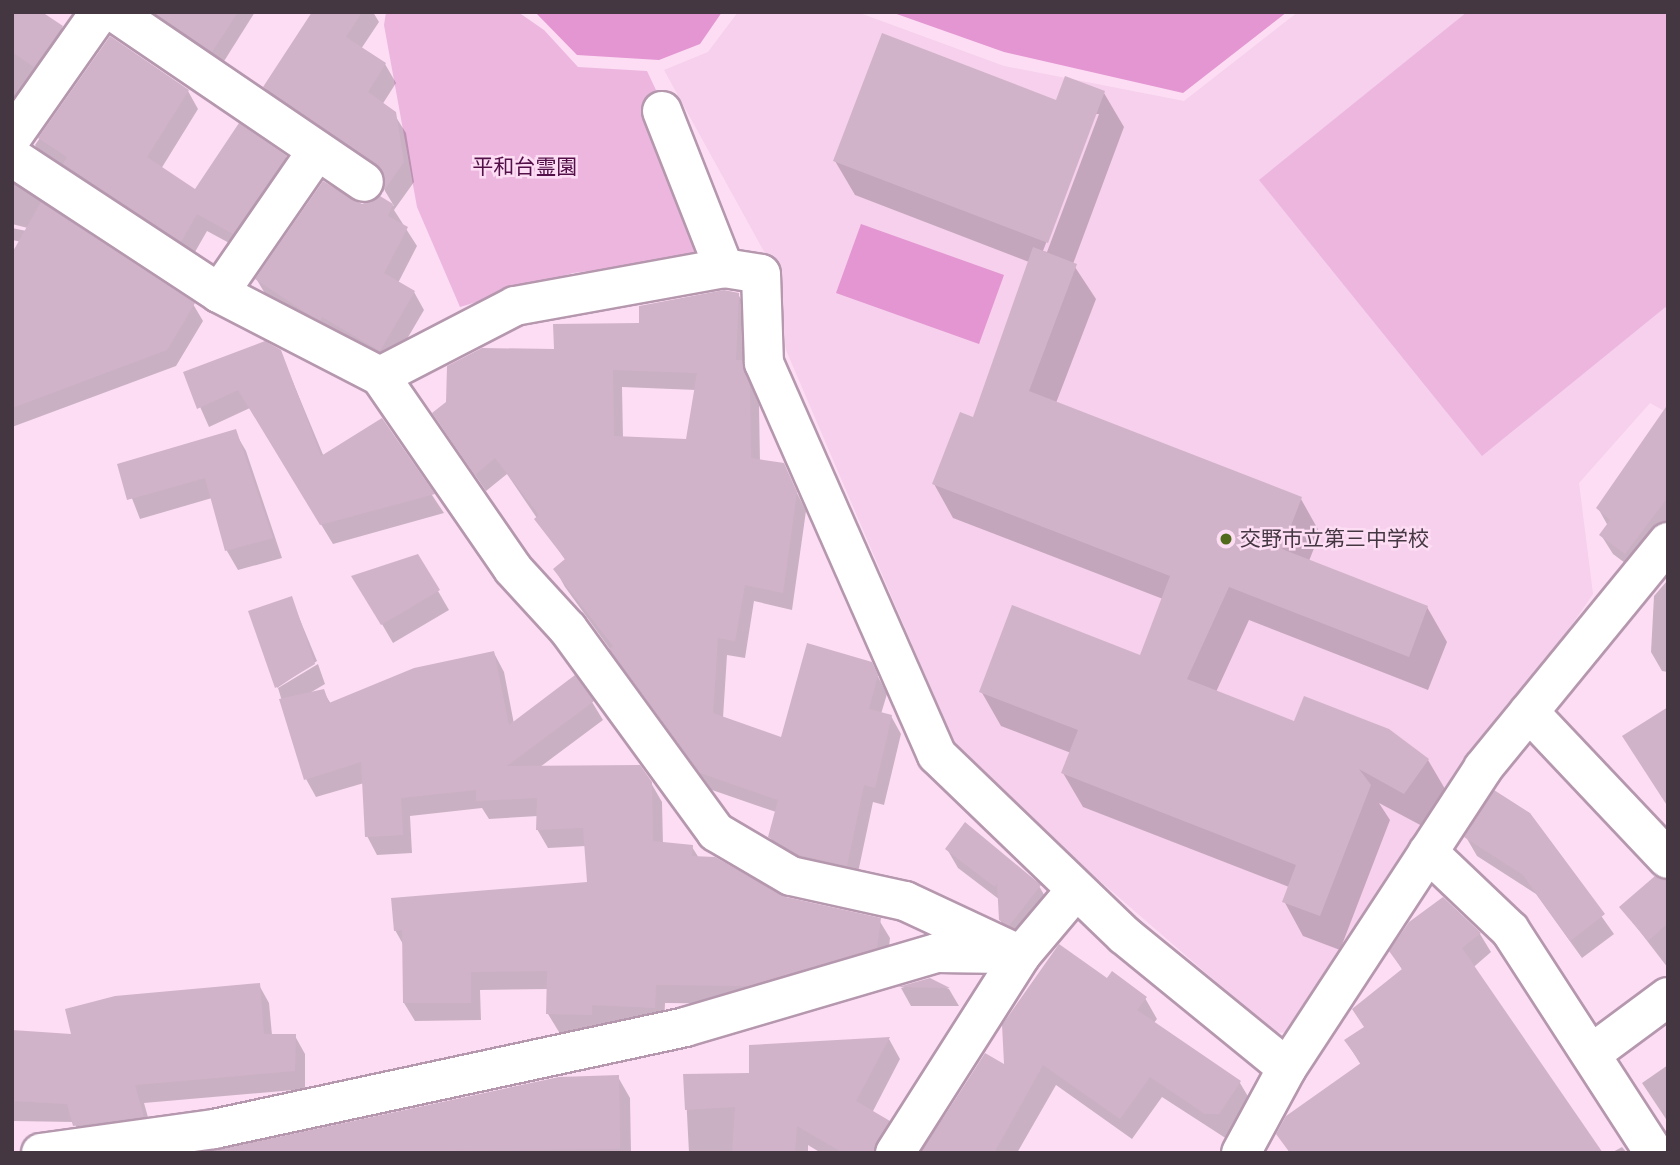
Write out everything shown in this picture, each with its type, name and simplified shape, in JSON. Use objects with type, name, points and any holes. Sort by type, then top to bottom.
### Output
[{"type":"street","points":[[12,137],[100,12]]},
{"type":"street","points":[[114,12],[364,182]]},
{"type":"street","points":[[662,111],[724,268]]},
{"type":"street","points":[[219,293],[317,151]]},
{"type":"street","points":[[12,157],[219,293],[380,376],[513,569],[568,629],[716,832],[791,876],[905,901],[1021,955]]},
{"type":"street","points":[[380,376],[515,306],[724,268],[761,274],[764,362],[937,755],[1076,890],[1287,1068]]},
{"type":"street","points":[[1241,1153],[1287,1068],[1483,768],[1668,542]]},
{"type":"street","points":[[1529,712],[1668,859]]},
{"type":"street","points":[[1428,852],[1510,930],[1654,1153]]},
{"type":"street","points":[[895,1153],[1021,955],[1076,890]]},
{"type":"street","points":[[41,1153],[214,1129],[685,1027],[937,953],[1021,955]]},
{"type":"street","points":[[1591,1054],[1668,997]]},
{"type":"shaded area","points":[[535,12],[722,12],[700,44],[659,60],[577,55]]},
{"type":"shaded area","name":"交野市立第三中学校","points":[[738,12],[857,12],[1004,66],[1184,101],[1298,12],[1668,12],[1668,413],[1650,403],[1579,483],[1593,594],[1291,1032],[1275,1033],[962,761],[786,350],[777,275],[664,70],[708,52]]},
{"type":"shaded area","points":[[891,12],[1287,12],[1183,93],[1004,52]]},
{"type":"shaded area","points":[[861,224],[1004,275],[979,344],[836,293]]},
{"type":"green space","name":"平和台霊園","points":[[386,12],[518,12],[544,30],[578,67],[647,71],[733,253],[573,273],[460,307],[417,207],[384,25]]},
{"type":"green space","points":[[1467,12],[1668,12],[1668,305],[1482,456],[1259,180]]},
{"type":"building","points":[[12,12],[42,12],[63,26],[34,67],[12,52]]},
{"type":"building","points":[[153,12],[238,12],[212,52]]},
{"type":"building","points":[[312,12],[362,12],[346,37],[386,63],[368,92],[396,112],[404,162],[383,192],[384,173],[376,164],[263,87]]},
{"type":"building","points":[[882,33],[1056,100],[1065,76],[1105,91],[1048,243],[833,161]]},
{"type":"building","points":[[110,36],[189,90],[147,157],[195,189],[239,123],[287,156],[233,234],[197,214],[181,242],[63,164],[67,157],[38,138]]},
{"type":"building","points":[[323,181],[362,204],[380,196],[393,204],[388,216],[408,227],[384,273],[415,291],[380,351],[322,317],[320,321],[311,316],[255,279]]},
{"type":"building","points":[[41,202],[195,303],[167,350],[12,408],[12,253]]},
{"type":"building","points":[[1033,247],[1077,264],[1029,391],[1302,497],[1282,549],[1428,606],[1409,657],[1229,587],[1187,679],[1294,721],[1304,696],[1389,729],[1429,759],[1404,794],[1359,769],[1371,785],[1320,916],[1282,902],[1296,865],[1061,773],[1078,730],[979,692],[1012,605],[1140,655],[1170,576],[932,484],[960,412],[973,417]]},
{"type":"building","points":[[724,290],[739,293],[736,360],[742,360],[750,386],[751,458],[784,463],[797,492],[783,593],[745,585],[735,641],[718,638],[713,713],[781,737],[807,643],[872,662],[878,675],[869,709],[892,715],[875,788],[864,785],[847,866],[799,855],[768,837],[778,800],[700,773],[609,649],[613,646],[553,569],[565,559],[534,519],[539,515],[495,458],[475,475],[432,413],[446,402],[447,366],[482,348],[554,349],[553,324],[639,323],[639,306]],"holes":[[[613,370],[697,373],[686,439],[614,436]]]},
{"type":"building","points":[[265,341],[281,350],[321,456],[382,418],[435,494],[320,525],[238,390],[197,409],[183,372]]},
{"type":"building","points":[[1668,404],[1668,497],[1625,554],[1599,535],[1610,520],[1596,508]]},
{"type":"building","points":[[236,429],[273,538],[225,551],[205,478],[127,500],[117,464]]},
{"type":"building","points":[[418,554],[440,590],[381,625],[351,576]]},
{"type":"building","points":[[292,596],[315,664],[275,688],[248,611]]},
{"type":"building","points":[[494,651],[509,725],[575,675],[594,701],[507,766],[640,765],[652,782],[653,841],[693,845],[692,856],[715,857],[786,897],[881,918],[877,948],[748,986],[656,985],[655,1008],[592,1005],[592,1015],[546,1014],[547,971],[471,972],[471,1003],[403,1003],[402,930],[394,931],[391,898],[587,882],[583,828],[536,830],[537,798],[476,801],[476,790],[401,798],[403,835],[365,837],[361,762],[304,780],[279,699],[324,689],[329,703],[414,668]]},
{"type":"building","points":[[1668,707],[1668,807],[1622,736]]},
{"type":"building","points":[[1494,790],[1530,813],[1605,914],[1570,941],[1523,875],[1464,837]]},
{"type":"building","points":[[965,822],[1041,885],[1009,926],[999,920],[997,883],[995,887],[945,849]]},
{"type":"building","points":[[1655,876],[1668,880],[1668,923],[1648,941],[1619,907]]},
{"type":"building","points":[[1443,897],[1481,933],[1462,948],[1603,1153],[1290,1153],[1276,1134],[1286,1116],[1361,1063],[1344,1040],[1364,1027],[1352,1009],[1402,969],[1389,951],[1409,922]]},
{"type":"building","points":[[1059,944],[1107,978],[1112,971],[1147,997],[1137,1010],[1241,1081],[1219,1114],[1205,1114],[1150,1077],[1120,1119],[1043,1065],[994,1153],[921,1153],[985,1053],[1004,1064],[1002,1025]]},
{"type":"building","points":[[930,978],[950,988],[898,987]]},
{"type":"building","points":[[260,983],[264,1034],[296,1034],[295,1071],[135,1085],[144,1117],[73,1126],[67,1104],[12,1101],[12,1030],[71,1034],[65,1009],[115,996]]},
{"type":"building","points":[[890,1037],[856,1101],[890,1121],[873,1153],[843,1153],[797,1126],[795,1153],[732,1153],[735,1107],[685,1110],[683,1074],[749,1073],[749,1045]]},
{"type":"building","points":[[619,1075],[620,1149],[202,1153],[559,1077]]},
{"type":"place","name":"交野市立第三中学校","points":[[1226,539]]}]
